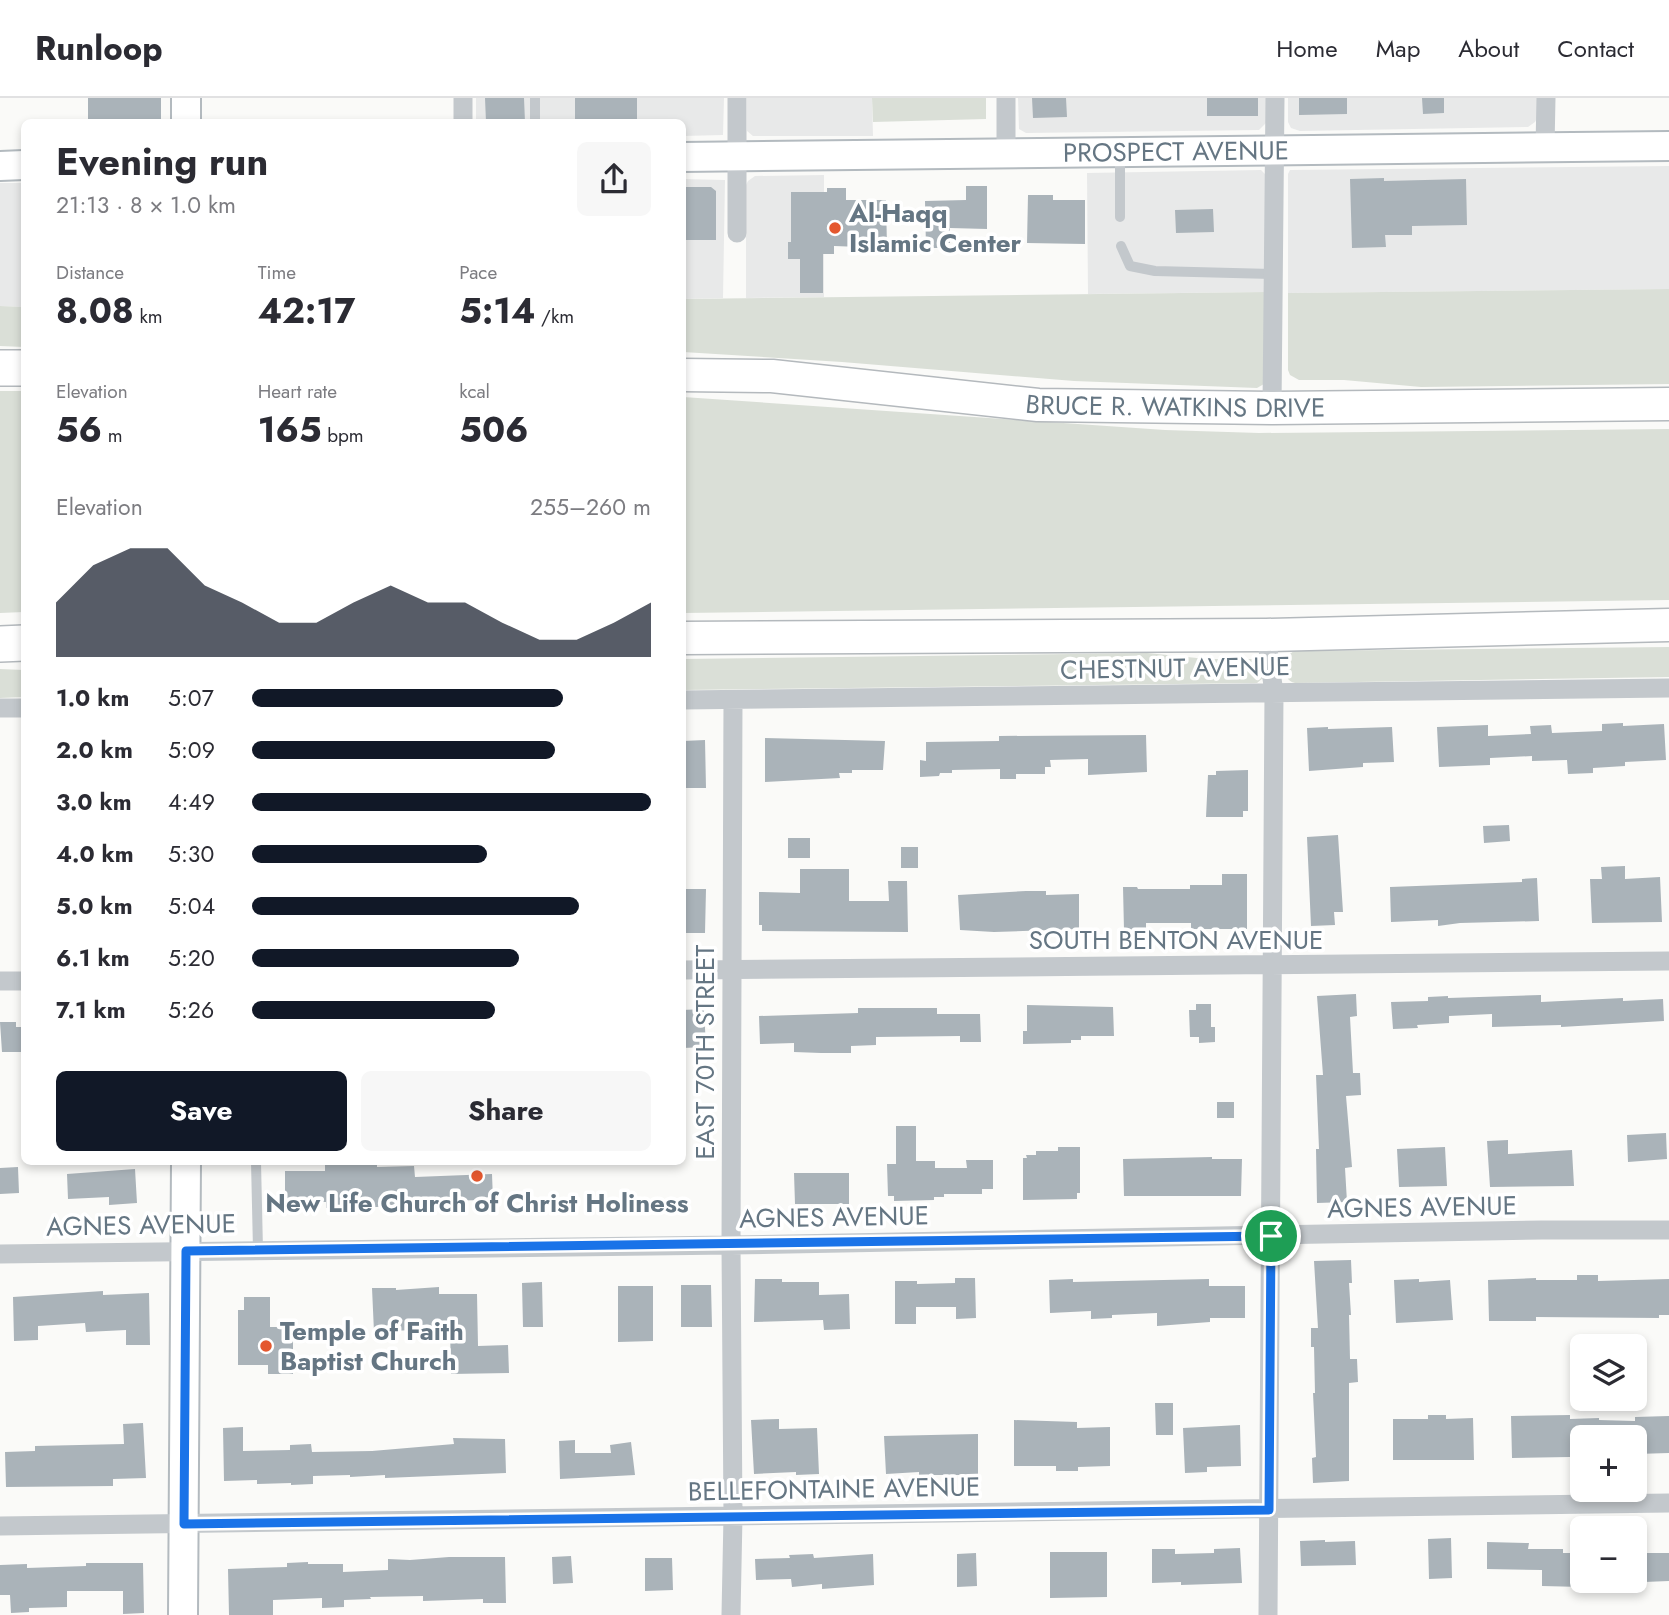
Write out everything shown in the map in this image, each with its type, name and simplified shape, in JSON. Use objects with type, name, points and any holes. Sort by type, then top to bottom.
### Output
[{"type":"highway","points":[[0,368],[21,368]]},
{"type":"highway","name":"BRUCE R. WATKINS DRIVE","points":[[686,375],[772,376],[1038,405],[1272,408],[1669,404]]},
{"type":"highway","points":[[686,638],[1266,635],[1669,625]]},
{"type":"highway","points":[[0,644],[21,643]]},
{"type":"main road","points":[[186,119],[187,98]]},
{"type":"main road","name":"PROSPECT AVENUE","points":[[686,157],[1669,146]]},
{"type":"main road","points":[[0,166],[21,165]]},
{"type":"main road","points":[[183,1615],[186,1165]]},
{"type":"street","points":[[463,98],[463,119]]},
{"type":"street","points":[[737,98],[737,233]]},
{"type":"street","points":[[1006,98],[1006,153]]},
{"type":"street","points":[[1272,408],[1275,98]]},
{"type":"street","points":[[1545,147],[1546,98]]},
{"type":"street","points":[[1266,635],[1274,693],[1268,1615]]},
{"type":"street","name":"CHESTNUT AVENUE","points":[[686,700],[1669,688]]},
{"type":"street","name":"EAST 70TH STREET","points":[[732,1615],[733,699]]},
{"type":"street","points":[[0,708],[21,708]]},
{"type":"street","name":"SOUTH BENTON AVENUE","points":[[686,970],[1669,961]]},
{"type":"street","points":[[0,981],[21,981]]},
{"type":"street","name":"AGNES AVENUE","points":[[0,1254],[1669,1230]]},
{"type":"street","name":"BELLEFONTAINE AVENUE","points":[[0,1526],[1669,1503]]},
{"type":"lane","points":[[535,98],[535,119]]},
{"type":"lane","points":[[1120,152],[1120,218]]},
{"type":"lane","points":[[1121,246],[1130,265],[1155,271],[1274,274]]},
{"type":"lane","points":[[256,1165],[258,1250]]},
{"type":"shaded area","points":[[476,98],[724,98],[723,135],[686,136],[686,119],[476,119]]},
{"type":"shaded area","points":[[747,98],[872,98],[873,136],[753,136],[747,131]]},
{"type":"shaded area","points":[[872,98],[986,98],[986,119],[873,122]]},
{"type":"shaded area","points":[[1018,98],[1267,98],[1267,122],[1259,130],[1026,133],[1019,129]]},
{"type":"shaded area","points":[[1288,98],[1537,98],[1537,118],[1528,127],[1300,131],[1291,128],[1288,122]]},
{"type":"shaded area","points":[[1669,166],[1669,289],[1288,293],[1290,170]]},
{"type":"shaded area","points":[[1261,170],[1267,176],[1266,292],[1088,294],[1087,173]]},
{"type":"shaded area","points":[[824,175],[824,297],[746,298],[748,181],[755,176]]},
{"type":"shaded area","points":[[686,179],[725,180],[723,298],[686,299]]},
{"type":"shaded area","points":[[0,183],[21,183],[21,307],[0,306]]},
{"type":"shaded area","points":[[1669,289],[1669,384],[1421,387],[1344,380],[1299,380],[1290,375],[1288,370],[1288,293]]},
{"type":"shaded area","points":[[1266,292],[1264,384],[1257,388],[1074,381],[686,352],[686,299]]},
{"type":"shaded area","points":[[0,306],[21,307],[21,347],[0,346]]},
{"type":"shaded area","points":[[0,391],[21,391],[21,612],[0,613]]},
{"type":"shaded area","points":[[686,397],[1165,430],[1259,433],[1669,429],[1669,600],[686,613]]},
{"type":"shaded area","points":[[1669,647],[1669,677],[1295,683],[1288,679],[1285,669],[1287,656],[1294,651]]},
{"type":"shaded area","points":[[1147,653],[1207,659],[1254,659],[1262,667],[1263,678],[1257,683],[686,690],[686,659]]},
{"type":"shaded area","points":[[0,669],[21,670],[21,697],[0,698]]},
{"type":"building","points":[[88,98],[161,98],[161,119],[88,119]]},
{"type":"building","points":[[485,98],[524,98],[525,119],[486,119]]},
{"type":"building","points":[[575,98],[637,98],[637,119],[575,119]]},
{"type":"building","points":[[1032,98],[1066,98],[1067,117],[1033,118]]},
{"type":"building","points":[[1207,98],[1258,98],[1258,116],[1207,116]]},
{"type":"building","points":[[1299,98],[1347,98],[1347,114],[1299,115]]},
{"type":"building","points":[[1422,98],[1444,98],[1444,113],[1423,114]]},
{"type":"building","points":[[1384,178],[1384,181],[1466,179],[1467,225],[1412,226],[1412,235],[1385,235],[1386,247],[1352,248],[1350,179]]},
{"type":"building","points":[[966,186],[987,186],[987,229],[950,228],[950,243],[941,243],[941,248],[926,248],[925,201],[966,200]]},
{"type":"building","points":[[686,187],[711,187],[716,191],[716,240],[686,240]]},
{"type":"building","points":[[827,188],[846,188],[846,200],[886,200],[887,248],[834,246],[834,254],[823,254],[823,293],[800,293],[800,259],[788,259],[788,242],[791,242],[791,192],[827,192]]},
{"type":"building","points":[[1028,195],[1053,195],[1053,200],[1085,200],[1085,244],[1027,243]]},
{"type":"building","points":[[1213,209],[1214,232],[1176,233],[1175,210]]},
{"type":"building","points":[[1623,723],[1623,726],[1664,724],[1666,760],[1625,762],[1625,766],[1593,768],[1593,773],[1568,774],[1567,760],[1532,761],[1532,756],[1490,758],[1490,765],[1439,767],[1437,727],[1488,725],[1488,736],[1531,734],[1530,726],[1551,725],[1552,733],[1602,731],[1602,724]]},
{"type":"building","points":[[1392,727],[1394,762],[1363,763],[1363,767],[1309,771],[1307,728]]},
{"type":"building","points":[[1146,735],[1147,772],[1088,775],[1088,759],[1050,760],[1051,767],[1045,767],[1045,774],[1016,774],[1016,779],[1000,779],[1000,769],[952,770],[952,773],[940,773],[939,776],[920,777],[920,760],[926,761],[926,742],[999,741],[999,736]]},
{"type":"building","points":[[765,738],[885,741],[883,770],[852,770],[852,773],[839,773],[840,778],[765,782]]},
{"type":"building","points":[[705,740],[706,788],[686,788],[686,741]]},
{"type":"building","points":[[1248,770],[1248,811],[1243,811],[1243,817],[1206,817],[1208,775],[1216,775],[1216,771]]},
{"type":"building","points":[[1509,825],[1510,841],[1484,843],[1483,826]]},
{"type":"building","points":[[1338,835],[1343,912],[1334,912],[1335,925],[1311,926],[1307,837]]},
{"type":"building","points":[[788,838],[810,838],[810,858],[788,858]]},
{"type":"building","points":[[901,847],[918,847],[918,868],[901,868]]},
{"type":"building","points":[[1625,866],[1625,879],[1660,877],[1662,922],[1592,923],[1590,879],[1602,879],[1601,867]]},
{"type":"building","points":[[800,869],[849,869],[849,901],[889,901],[888,881],[907,881],[908,932],[762,931],[762,925],[759,925],[759,892],[800,893]]},
{"type":"building","points":[[1222,874],[1247,874],[1247,929],[1191,929],[1191,923],[1146,923],[1146,929],[1124,930],[1123,887],[1190,889],[1190,885],[1222,885]]},
{"type":"building","points":[[1537,878],[1539,921],[1438,926],[1438,920],[1391,922],[1390,887],[1522,882],[1522,879]]},
{"type":"building","points":[[686,889],[706,889],[705,933],[686,933]]},
{"type":"building","points":[[1046,891],[1046,895],[1079,894],[1079,929],[994,932],[960,930],[958,895]]},
{"type":"building","points":[[1356,994],[1357,1016],[1350,1017],[1353,1073],[1360,1073],[1361,1095],[1346,1096],[1352,1167],[1345,1168],[1347,1202],[1317,1203],[1316,1149],[1319,1149],[1316,1075],[1323,1075],[1317,996]]},
{"type":"building","points":[[1541,995],[1541,1002],[1663,999],[1664,1021],[1561,1027],[1492,1027],[1492,1014],[1449,1016],[1449,1023],[1393,1029],[1391,1002],[1428,1001],[1428,997],[1448,996]]},
{"type":"building","points":[[1196,1004],[1211,1004],[1211,1027],[1215,1027],[1215,1042],[1199,1043],[1199,1037],[1190,1037],[1189,1010],[1196,1010]]},
{"type":"building","points":[[1027,1005],[1113,1007],[1114,1036],[1081,1036],[1081,1040],[1071,1040],[1071,1043],[1023,1044],[1023,1031],[1027,1031]]},
{"type":"building","points":[[858,1008],[937,1008],[937,1014],[980,1014],[981,1042],[960,1042],[960,1036],[876,1037],[876,1045],[851,1046],[851,1053],[794,1052],[794,1043],[760,1044],[759,1016],[858,1013]]},
{"type":"building","points":[[704,1009],[706,1047],[686,1048],[686,1010]]},
{"type":"building","points":[[0,1022],[16,1022],[16,1027],[21,1027],[21,1052],[2,1052]]},
{"type":"building","points":[[1217,1102],[1234,1102],[1234,1118],[1217,1118]]},
{"type":"building","points":[[896,1126],[916,1126],[916,1161],[935,1161],[935,1168],[967,1168],[966,1160],[993,1160],[993,1189],[982,1189],[982,1194],[944,1194],[944,1197],[934,1197],[934,1200],[894,1201],[894,1196],[888,1196],[887,1164],[896,1164]]},
{"type":"building","points":[[1666,1133],[1667,1159],[1628,1162],[1627,1135]]},
{"type":"building","points":[[1508,1140],[1508,1154],[1572,1150],[1574,1186],[1490,1187],[1487,1141]]},
{"type":"building","points":[[1058,1147],[1080,1147],[1080,1193],[1077,1193],[1077,1199],[1023,1200],[1023,1158],[1027,1158],[1026,1155],[1036,1155],[1036,1151],[1058,1151]]},
{"type":"building","points":[[1445,1147],[1447,1186],[1399,1187],[1397,1149]]},
{"type":"building","points":[[1123,1159],[1242,1159],[1241,1196],[1124,1196]]},
{"type":"building","points":[[325,1165],[377,1165],[414,1166],[415,1177],[492,1174],[493,1200],[415,1201],[415,1205],[357,1208],[326,1208],[326,1202],[285,1202],[285,1171],[325,1171]]},
{"type":"building","points":[[18,1167],[19,1193],[0,1194],[0,1168]]},
{"type":"building","points":[[135,1169],[137,1203],[109,1205],[109,1197],[68,1199],[67,1174]]},
{"type":"building","points":[[794,1173],[849,1173],[849,1204],[795,1204]]},
{"type":"building","points":[[1351,1260],[1350,1359],[1357,1359],[1358,1382],[1349,1383],[1349,1481],[1313,1483],[1312,1458],[1316,1457],[1314,1347],[1311,1347],[1311,1328],[1318,1328],[1314,1261]]},
{"type":"building","points":[[1577,1275],[1598,1275],[1598,1281],[1669,1279],[1669,1315],[1659,1315],[1659,1318],[1536,1317],[1536,1321],[1489,1321],[1488,1280],[1577,1280]]},
{"type":"building","points":[[955,1278],[975,1278],[976,1318],[956,1319],[956,1307],[916,1307],[916,1324],[895,1324],[895,1281],[917,1281],[917,1284],[955,1283]]},
{"type":"building","points":[[755,1279],[819,1282],[819,1295],[849,1294],[850,1329],[824,1330],[823,1320],[754,1322]]},
{"type":"building","points":[[1073,1279],[1073,1282],[1209,1279],[1209,1286],[1245,1286],[1245,1318],[1210,1318],[1210,1322],[1157,1326],[1157,1313],[1091,1319],[1091,1311],[1050,1313],[1049,1280]]},
{"type":"building","points":[[1419,1279],[1419,1282],[1450,1280],[1453,1320],[1396,1323],[1394,1280]]},
{"type":"building","points":[[542,1282],[543,1327],[523,1327],[522,1283]]},
{"type":"building","points":[[681,1285],[711,1285],[712,1327],[681,1327]]},
{"type":"building","points":[[618,1286],[653,1286],[653,1341],[618,1342]]},
{"type":"building","points":[[439,1287],[439,1294],[477,1294],[478,1346],[508,1345],[509,1373],[451,1374],[450,1328],[374,1332],[372,1288],[396,1290]]},
{"type":"building","points":[[103,1291],[103,1295],[149,1293],[150,1345],[126,1345],[126,1330],[86,1332],[85,1323],[38,1326],[38,1340],[14,1341],[13,1297]]},
{"type":"building","name":"Temple of Faith Baptist Church","points":[[244,1297],[270,1297],[270,1327],[293,1327],[293,1374],[268,1374],[268,1365],[238,1365],[238,1310],[244,1310]]},
{"type":"building","points":[[1155,1403],[1173,1403],[1173,1435],[1156,1435]]},
{"type":"building","points":[[1428,1415],[1446,1415],[1446,1419],[1473,1418],[1474,1460],[1393,1460],[1393,1419],[1428,1419]]},
{"type":"building","points":[[1570,1415],[1570,1419],[1635,1421],[1635,1417],[1669,1416],[1669,1453],[1647,1454],[1647,1425],[1570,1425],[1570,1457],[1512,1458],[1511,1416]]},
{"type":"building","points":[[779,1419],[779,1429],[817,1428],[819,1474],[754,1474],[751,1420]]},
{"type":"building","points":[[1014,1420],[1077,1422],[1077,1428],[1110,1427],[1110,1466],[1056,1471],[1056,1466],[1014,1466]]},
{"type":"building","points":[[143,1423],[146,1478],[113,1479],[113,1486],[6,1487],[5,1452],[35,1451],[35,1446],[124,1444],[123,1424]]},
{"type":"building","points":[[1240,1425],[1241,1466],[1207,1467],[1207,1472],[1185,1473],[1183,1428]]},
{"type":"building","points":[[243,1427],[243,1451],[290,1450],[290,1445],[311,1444],[312,1452],[372,1451],[454,1444],[453,1438],[505,1439],[506,1473],[385,1478],[385,1475],[313,1476],[313,1484],[291,1485],[257,1484],[257,1480],[224,1481],[223,1428]]},
{"type":"building","points":[[978,1434],[978,1475],[919,1475],[919,1472],[886,1474],[884,1436]]},
{"type":"building","points":[[575,1440],[575,1453],[611,1453],[610,1445],[631,1442],[635,1475],[560,1479],[559,1441]]},
{"type":"building","points":[[1451,1538],[1452,1578],[1429,1579],[1428,1539]]},
{"type":"building","points":[[1300,1541],[1355,1541],[1356,1565],[1301,1566]]},
{"type":"building","points":[[1487,1542],[1529,1543],[1528,1549],[1563,1549],[1563,1553],[1570,1553],[1570,1587],[1542,1586],[1542,1570],[1487,1569]]},
{"type":"building","points":[[1240,1548],[1242,1583],[1152,1583],[1152,1549],[1175,1549],[1175,1554],[1214,1553],[1214,1549]]},
{"type":"building","points":[[1050,1552],[1107,1552],[1107,1597],[1050,1598]]},
{"type":"building","points":[[976,1553],[977,1586],[957,1587],[957,1554]]},
{"type":"building","points":[[1647,1553],[1669,1553],[1669,1581],[1647,1582]]},
{"type":"building","points":[[813,1554],[814,1558],[873,1554],[874,1585],[822,1589],[822,1584],[792,1587],[791,1579],[756,1580],[755,1559]]},
{"type":"building","points":[[571,1556],[573,1583],[553,1584],[552,1557]]},
{"type":"building","points":[[505,1557],[506,1603],[483,1603],[483,1599],[423,1601],[423,1596],[370,1597],[371,1599],[344,1600],[344,1607],[322,1608],[322,1598],[273,1600],[273,1615],[229,1615],[228,1569],[287,1567],[287,1563],[308,1562],[343,1564],[343,1572],[388,1570],[388,1559]]},
{"type":"building","points":[[645,1558],[672,1558],[673,1590],[645,1591]]},
{"type":"building","points":[[86,1563],[143,1563],[144,1613],[123,1614],[123,1591],[67,1591],[67,1607],[29,1608],[29,1612],[11,1613],[10,1595],[0,1595],[0,1565],[27,1564],[27,1568],[86,1566]]},
{"type":"place","name":"Al-Haqq Islamic Center","points":[[835,228]]},
{"type":"place","name":"New Life Church of Christ Holiness","points":[[477,1176]]},
{"type":"place","name":"Temple of Faith Baptist Church","points":[[266,1346]]},
{"type":"route","points":[[1271,1236],[1269,1510],[184,1524],[186,1251],[1271,1236]]}]
